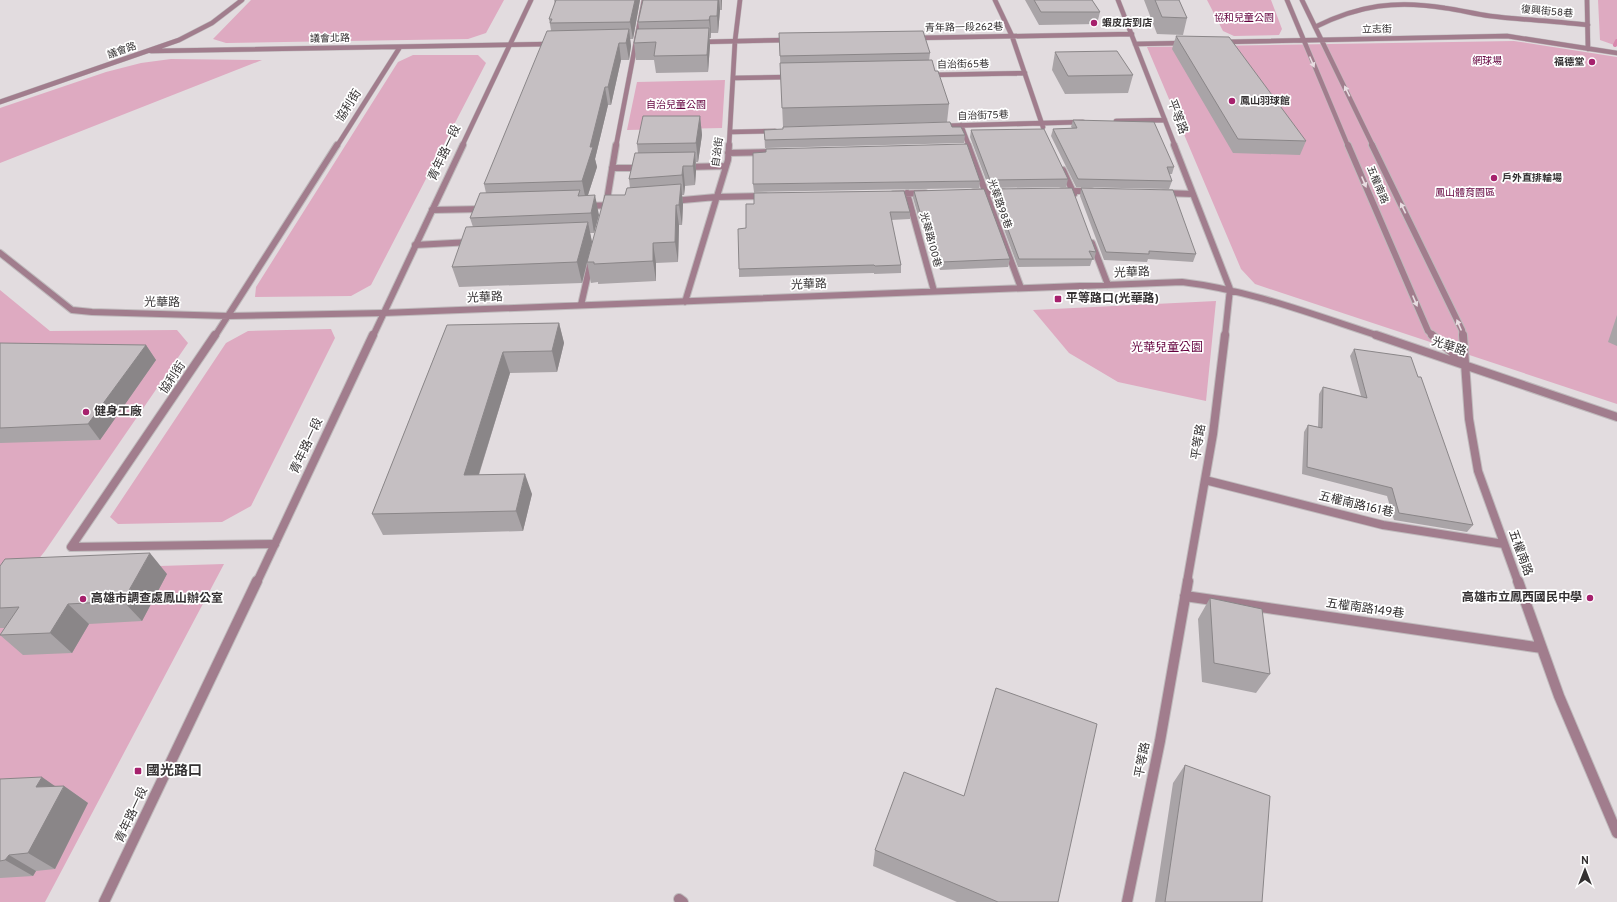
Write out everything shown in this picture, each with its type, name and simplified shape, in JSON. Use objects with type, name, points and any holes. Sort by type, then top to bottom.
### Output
[{"type":"street","name":"議會路","points":[[0,102],[150,51],[194,34],[233,8],[242,0]]},
{"type":"street","name":"青年路一段","points":[[104,902],[275,544],[531,0]]},
{"type":"street","points":[[605,208],[644,0]]},
{"type":"street","name":"自治街","points":[[685,302],[726,166],[730,132],[735,41],[740,0]]},
{"type":"street","points":[[995,0],[1012,36],[1044,130]]},
{"type":"street","name":"平等路","points":[[1118,0],[1230,289],[1213,434],[1160,741],[1128,902]]},
{"type":"street","name":"五權南路","points":[[1288,0],[1303,41],[1428,331],[1466,364]]},
{"type":"street","name":"五權南路","points":[[1302,0],[1462,330],[1466,364],[1469,420],[1478,471],[1559,696],[1617,833]]},
{"type":"street","points":[[1430,0],[1434,6]]},
{"type":"street","points":[[1587,0],[1588,49]]},
{"type":"street","name":"復興街58巷","points":[[1315,27],[1333,17],[1359,8],[1402,3],[1434,6],[1490,16],[1562,22],[1588,26]]},
{"type":"street","name":"青年路一段262巷","points":[[909,38],[1132,34]]},
{"type":"street","name":"立志街","points":[[1219,42],[1507,36],[1617,53]]},
{"type":"street","points":[[697,42],[798,40]]},
{"type":"street","points":[[628,43],[644,42]]},
{"type":"street","points":[[1135,44],[1188,43]]},
{"type":"street","name":"議會北路","points":[[150,51],[510,44]]},
{"type":"street","points":[[510,44],[557,44]]},
{"type":"street","name":"協利街","points":[[275,544],[71,547],[228,316],[400,47]]},
{"type":"street","name":"自治街65巷","points":[[922,75],[1025,73]]},
{"type":"street","points":[[733,78],[796,77]]},
{"type":"street","points":[[1111,121],[1165,120]]},
{"type":"street","name":"自治街75巷","points":[[937,126],[1088,122]]},
{"type":"street","name":"光華路98巷","points":[[961,125],[1021,288]]},
{"type":"street","points":[[730,132],[777,131]]},
{"type":"street","points":[[961,148],[969,147]]},
{"type":"street","points":[[728,153],[783,152]]},
{"type":"street","points":[[1060,164],[1075,198]]},
{"type":"street","points":[[680,167],[726,166]]},
{"type":"street","points":[[612,168],[650,168]]},
{"type":"street","points":[[1057,191],[1095,191]]},
{"type":"street","points":[[970,192],[1009,192]]},
{"type":"street","name":"光華路100巷","points":[[907,193],[934,291]]},
{"type":"street","points":[[884,194],[931,193]]},
{"type":"street","points":[[1156,193],[1193,194]]},
{"type":"street","points":[[669,201],[716,197],[772,196]]},
{"type":"street","points":[[577,206],[605,208],[622,204]]},
{"type":"street","points":[[432,210],[486,208]]},
{"type":"street","points":[[1089,234],[1108,285]]},
{"type":"street","points":[[415,245],[479,242]]},
{"type":"street","points":[[581,305],[594,252]]},
{"type":"street","name":"光華路","points":[[0,253],[72,310],[92,312],[228,316],[383,313],[1182,282],[1203,284],[1230,289],[1280,303],[1466,364],[1617,417]]},
{"type":"street","name":"五權南路161巷","points":[[1205,480],[1384,525],[1504,544]]},
{"type":"street","name":"五權南路149巷","points":[[1185,596],[1542,648]]},
{"type":"green space","points":[[251,0],[504,0],[486,33],[468,39],[226,43],[213,39]]},
{"type":"green space","name":"協和兒童公園","points":[[1207,0],[1271,0],[1282,29],[1279,35],[1234,36],[1223,31]]},
{"type":"green space","points":[[1598,0],[1617,0],[1617,46],[1600,40]]},
{"type":"green space","name":"鳳山體育園區","points":[[1514,41],[1617,57],[1617,404],[1255,284],[1241,269],[1147,47]]},
{"type":"green space","points":[[413,55],[478,55],[486,63],[371,285],[351,296],[255,297],[256,287],[398,62]]},
{"type":"green space","points":[[171,59],[262,60],[0,163],[0,108],[106,72],[141,63]]},
{"type":"green space","name":"自治兒童公園","points":[[725,80],[722,128],[627,130],[637,82]]},
{"type":"green space","points":[[0,290],[50,331],[177,330],[188,343],[45,551],[30,570],[224,564],[45,902],[0,902]]},
{"type":"green space","name":"光華兒童公園","points":[[1216,301],[1206,401],[1118,382],[1069,353],[1033,310]]},
{"type":"green space","points":[[331,329],[335,338],[251,506],[222,522],[118,524],[110,517],[226,343],[248,331]]},
{"type":"building","points":[[556,0],[635,0],[630,22],[550,23],[552,19],[549,19]]},
{"type":"building","points":[[643,0],[718,0],[717,16],[710,16],[709,20],[638,22]]},
{"type":"building","points":[[1034,0],[1092,0],[1100,12],[1041,12]]},
{"type":"building","points":[[1155,0],[1179,0],[1187,18],[1162,17]]},
{"type":"building","points":[[709,28],[707,55],[654,56],[656,42],[634,43],[637,29]]},
{"type":"building","points":[[629,29],[626,43],[619,43],[608,87],[605,87],[590,147],[593,147],[582,181],[484,184],[547,31]]},
{"type":"building","points":[[923,31],[930,53],[780,56],[779,33]]},
{"type":"building","name":"鳳山羽球館","points":[[1176,36],[1229,37],[1306,141],[1238,139]]},
{"type":"building","points":[[1117,51],[1133,75],[1068,76],[1055,52]]},
{"type":"building","points":[[932,60],[935,71],[938,71],[949,104],[782,108],[780,63]]},
{"type":"building","points":[[643,116],[700,116],[696,143],[637,144]]},
{"type":"building","points":[[1073,120],[1154,122],[1174,167],[1167,167],[1172,181],[1078,179],[1053,129],[1077,128]]},
{"type":"building","points":[[950,122],[952,127],[961,127],[965,135],[765,140],[764,130],[783,129],[783,127]]},
{"type":"building","points":[[1044,129],[1068,179],[990,180],[971,130]]},
{"type":"building","points":[[967,144],[980,181],[753,184],[753,153],[766,152],[766,149]]},
{"type":"building","points":[[695,152],[693,166],[683,166],[682,175],[629,179],[635,153]]},
{"type":"building","points":[[681,184],[679,205],[676,205],[675,242],[653,243],[653,261],[594,264],[594,262],[587,262],[605,195],[625,195],[627,188]]},
{"type":"building","points":[[1072,188],[1096,252],[1089,251],[1093,259],[1019,259],[993,189]]},
{"type":"building","points":[[1081,188],[1173,190],[1196,254],[1149,251],[1149,254],[1106,252]]},
{"type":"building","points":[[984,189],[1010,259],[941,262],[928,212],[920,212],[914,191]]},
{"type":"building","points":[[580,190],[578,196],[595,195],[591,213],[470,218],[480,193]]},
{"type":"building","points":[[904,191],[910,212],[890,212],[901,265],[739,269],[738,229],[746,228],[746,204],[754,204],[754,193]]},
{"type":"building","points":[[588,222],[577,262],[452,267],[466,227]]},
{"type":"building","points":[[559,323],[552,351],[503,352],[464,475],[525,474],[516,511],[372,514],[447,325]]},
{"type":"building","points":[[0,343],[146,345],[88,424],[0,428]]},
{"type":"building","points":[[1354,349],[1411,357],[1418,377],[1421,377],[1473,525],[1399,513],[1392,488],[1307,467],[1308,425],[1322,428],[1323,387],[1367,398]]},
{"type":"building","points":[[150,553],[123,601],[68,604],[50,633],[0,635],[19,607],[0,608],[0,566],[5,559]]},
{"type":"building","points":[[1210,598],[1262,609],[1270,674],[1214,663]]},
{"type":"building","points":[[996,688],[1097,724],[1058,902],[998,902],[875,850],[904,772],[964,796]]},
{"type":"building","points":[[1185,765],[1270,796],[1262,902],[1165,902]]},
{"type":"building","points":[[42,777],[36,787],[64,786],[28,853],[9,855],[5,860],[0,861],[0,779]]},
{"type":"waterway","points":[[1615,45],[1617,41]]},
{"type":"place","name":"蝦皮店到店","points":[[1094,23]]},
{"type":"place","name":"福德堂","points":[[1592,62]]},
{"type":"place","name":"鳳山羽球館","points":[[1232,101]]},
{"type":"place","name":"戶外直排輪場","points":[[1494,178]]},
{"type":"place","name":"平等路口(光華路)","points":[[1058,299]]},
{"type":"place","name":"健身工廠","points":[[86,412]]},
{"type":"place","name":"高雄市立鳳西國民中學","points":[[1590,598]]},
{"type":"place","name":"高雄市調查處鳳山辦公室","points":[[83,599]]},
{"type":"place","name":"國光路口","points":[[138,771]]},
{"type":"park label","name":"網球場","points":[[1487,61]]}]
